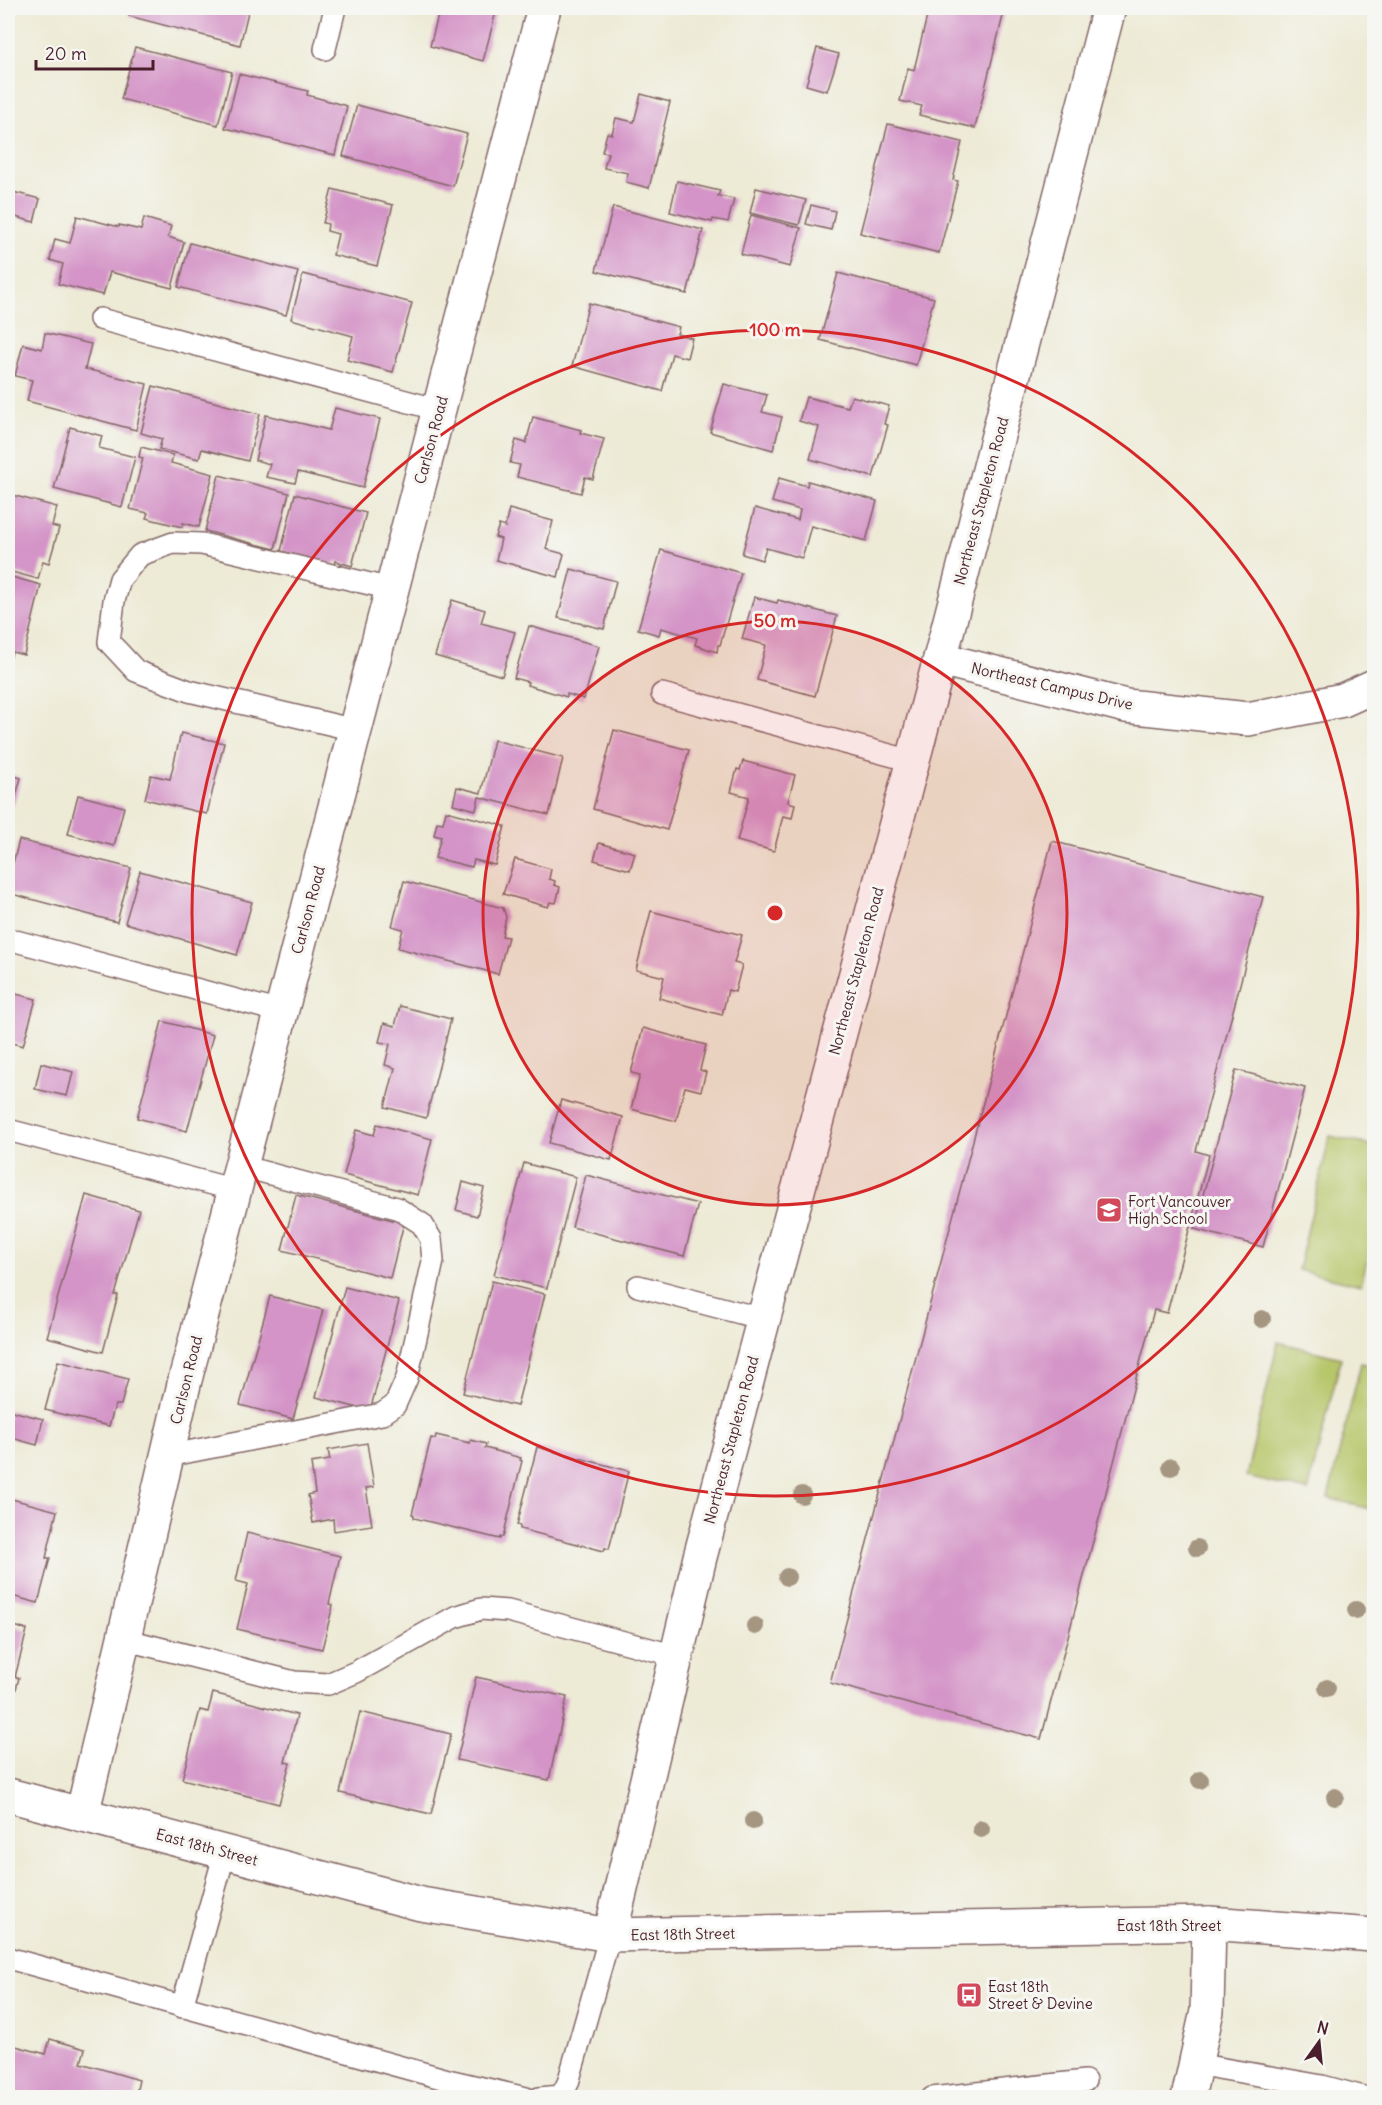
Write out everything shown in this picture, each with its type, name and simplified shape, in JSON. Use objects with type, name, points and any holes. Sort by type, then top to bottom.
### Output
[{"type":"street","name":"Carlson Road","points":[[82,1815],[167,1456],[238,1178],[544,8]]},
{"type":"street","name":"Northeast Stapleton Road","points":[[610,1935],[700,1557],[940,659],[1109,8]]},
{"type":"street","name":"Northeast Campus Drive","points":[[940,659],[1126,706],[1248,719],[1343,700],[1374,686]]},
{"type":"street","name":"East 18th Street","points":[[8,1795],[421,1904],[610,1935],[1209,1923],[1374,1935]]},
{"type":"street","points":[[1188,2097],[1207,2011],[1209,1923]]},
{"type":"lane","points":[[325,49],[336,8]]},
{"type":"lane","points":[[100,319],[439,410]]},
{"type":"lane","points":[[355,730],[189,691],[136,671],[109,642],[117,590],[120,579],[140,555],[172,543],[202,544],[392,589]]},
{"type":"lane","points":[[662,694],[912,761]]},
{"type":"lane","points":[[12,940],[281,1012]]},
{"type":"lane","points":[[8,1130],[238,1178],[397,1208],[423,1224],[431,1239],[433,1261],[407,1378],[395,1405],[382,1414],[167,1456]]},
{"type":"lane","points":[[638,1286],[764,1319]]},
{"type":"lane","points":[[123,1639],[294,1682],[328,1684],[356,1672],[455,1617],[481,1609],[508,1611],[676,1656]]},
{"type":"lane","points":[[182,2007],[225,1852]]},
{"type":"lane","points":[[539,2097],[563,2097],[580,2047],[610,1935]]},
{"type":"lane","points":[[8,1958],[452,2081],[526,2097]]},
{"type":"lane","points":[[1195,2064],[1322,2086],[1367,2097]]},
{"type":"lane","points":[[932,2097],[1085,2081]]},
{"type":"green space","points":[[1330,1136],[1374,1146],[1374,1231],[1361,1285],[1298,1270]]},
{"type":"green space","points":[[1278,1342],[1341,1358],[1308,1491],[1246,1477]]},
{"type":"green space","points":[[1361,1363],[1374,1366],[1374,1510],[1328,1498]]},
{"type":"building","points":[[131,8],[249,8],[240,45],[129,16]]},
{"type":"building","points":[[440,8],[497,8],[483,61],[430,46]]},
{"type":"building","points":[[929,8],[1005,8],[975,128],[919,115],[922,106],[900,101],[908,68],[914,70]]},
{"type":"building","points":[[135,47],[232,72],[218,125],[121,99]]},
{"type":"building","points":[[817,48],[839,54],[827,91],[806,85]]},
{"type":"building","points":[[239,74],[308,91],[307,95],[347,106],[335,155],[225,128]]},
{"type":"building","points":[[641,94],[670,102],[649,188],[626,182],[628,173],[604,168],[608,153],[602,152],[607,133],[612,134],[616,118],[634,122]]},
{"type":"building","points":[[357,105],[467,134],[453,186],[343,156]]},
{"type":"building","points":[[888,124],[962,142],[953,180],[958,181],[939,253],[860,233]]},
{"type":"building","points":[[677,181],[720,191],[718,196],[734,199],[728,222],[713,219],[712,222],[670,212]]},
{"type":"building","points":[[756,188],[806,200],[799,225],[750,213]]},
{"type":"building","points":[[332,189],[393,205],[377,266],[333,255],[338,234],[327,231],[328,224],[323,223]]},
{"type":"building","points":[[9,191],[40,199],[34,222],[8,215]]},
{"type":"building","points":[[811,205],[835,211],[831,230],[806,224]]},
{"type":"building","points":[[613,207],[703,230],[687,294],[596,271]]},
{"type":"building","points":[[751,215],[801,228],[790,267],[741,254]]},
{"type":"building","points":[[77,216],[141,230],[144,218],[171,226],[168,237],[184,242],[172,288],[110,272],[103,295],[58,284],[63,264],[50,260],[55,239],[70,243]]},
{"type":"building","points":[[190,243],[298,272],[286,315],[178,287]]},
{"type":"building","points":[[838,273],[934,298],[916,365],[820,340]]},
{"type":"building","points":[[303,274],[412,303],[393,372],[347,360],[353,336],[291,319]]},
{"type":"building","points":[[589,303],[679,327],[677,334],[692,338],[687,358],[672,354],[662,391],[572,366]]},
{"type":"building","points":[[45,333],[91,344],[85,369],[147,384],[136,430],[27,401],[32,380],[15,376],[23,344],[42,349]]},
{"type":"building","points":[[724,384],[767,395],[762,412],[782,417],[773,450],[710,432]]},
{"type":"building","points":[[153,386],[260,414],[248,461],[202,449],[199,459],[159,449],[162,439],[141,433]]},
{"type":"building","points":[[852,396],[889,406],[884,424],[888,425],[873,477],[810,459],[819,427],[799,421],[806,397],[848,407]]},
{"type":"building","points":[[335,408],[380,419],[363,488],[298,472],[295,483],[266,477],[270,464],[255,460],[266,415],[329,430]]},
{"type":"building","points":[[533,417],[604,439],[593,479],[585,477],[581,493],[517,477],[520,465],[510,463],[516,440],[526,443]]},
{"type":"building","points":[[70,427],[102,436],[99,448],[135,457],[122,507],[54,489]]},
{"type":"building","points":[[141,447],[173,455],[171,463],[213,474],[199,527],[183,523],[182,527],[146,518],[148,513],[130,509],[143,458],[139,457]]},
{"type":"building","points":[[219,475],[289,493],[275,549],[205,531]]},
{"type":"building","points":[[779,478],[807,486],[808,481],[877,501],[866,541],[811,526],[802,558],[766,548],[762,560],[742,554],[755,508],[798,520],[800,510],[772,502]]},
{"type":"building","points":[[8,494],[57,507],[52,526],[59,528],[49,563],[43,561],[38,579],[8,571]]},
{"type":"building","points":[[295,494],[366,513],[352,566],[335,561],[334,565],[281,551]]},
{"type":"building","points":[[509,509],[553,521],[546,549],[564,554],[558,577],[496,560],[501,539],[495,537],[499,525],[505,527]]},
{"type":"building","points":[[661,550],[741,573],[717,652],[695,645],[697,638],[661,628],[659,635],[638,629]]},
{"type":"building","points":[[571,569],[616,581],[604,629],[558,618]]},
{"type":"building","points":[[8,576],[41,585],[24,655],[12,652],[10,660],[8,660]]},
{"type":"building","points":[[754,597],[777,603],[778,600],[837,616],[815,696],[757,680],[766,645],[742,639]]},
{"type":"building","points":[[452,600],[485,610],[481,623],[515,632],[502,676],[435,656]]},
{"type":"building","points":[[529,626],[599,646],[584,699],[567,694],[567,697],[527,685],[528,682],[514,678]]},
{"type":"building","points":[[614,730],[689,750],[667,830],[593,809]]},
{"type":"building","points":[[181,733],[224,743],[207,814],[145,799],[151,775],[170,779]]},
{"type":"building","points":[[494,740],[563,758],[549,815],[479,797],[476,810],[453,804],[457,787],[481,793]]},
{"type":"building","points":[[743,761],[795,775],[788,802],[795,804],[792,818],[783,816],[774,851],[737,841],[749,797],[731,792],[737,769],[740,770]]},
{"type":"building","points":[[8,774],[21,778],[13,806],[8,805]]},
{"type":"building","points":[[78,795],[124,807],[114,846],[68,834]]},
{"type":"building","points":[[446,811],[505,826],[495,865],[474,860],[472,867],[435,858],[441,837],[434,835],[437,822],[443,823]]},
{"type":"building","points":[[19,840],[131,868],[117,922],[8,893],[8,883]]},
{"type":"building","points":[[1052,841],[1263,897],[1196,1151],[1209,1155],[1167,1313],[1154,1310],[1041,1739],[830,1683]]},
{"type":"building","points":[[599,843],[635,853],[630,870],[594,860]]},
{"type":"building","points":[[515,859],[551,869],[549,879],[555,881],[554,885],[560,887],[556,903],[550,902],[548,907],[503,894]]},
{"type":"building","points":[[140,871],[252,902],[237,955],[125,923]]},
{"type":"building","points":[[404,881],[503,908],[506,917],[502,936],[508,937],[498,974],[398,948],[403,929],[392,926]]},
{"type":"building","points":[[651,911],[742,935],[734,963],[742,965],[735,992],[728,990],[722,1015],[659,998],[664,977],[636,970]]},
{"type":"building","points":[[8,992],[36,999],[23,1046],[8,1042]]},
{"type":"building","points":[[400,1006],[451,1019],[426,1118],[385,1107],[395,1068],[385,1065],[390,1044],[379,1042],[384,1023],[395,1026]]},
{"type":"building","points":[[162,1021],[213,1035],[187,1131],[137,1118]]},
{"type":"building","points":[[643,1028],[706,1045],[700,1070],[706,1072],[701,1091],[685,1087],[676,1121],[631,1109],[640,1075],[631,1073]]},
{"type":"building","points":[[41,1063],[73,1072],[67,1096],[35,1089]]},
{"type":"building","points":[[1236,1070],[1305,1088],[1263,1247],[1194,1229]]},
{"type":"building","points":[[561,1100],[623,1117],[611,1160],[549,1143]]},
{"type":"building","points":[[377,1124],[432,1139],[418,1195],[344,1175],[356,1130],[374,1135]]},
{"type":"building","points":[[524,1163],[576,1177],[547,1288],[494,1275]]},
{"type":"building","points":[[586,1175],[698,1204],[684,1256],[572,1227]]},
{"type":"building","points":[[463,1182],[484,1188],[477,1216],[456,1210]]},
{"type":"building","points":[[86,1195],[139,1210],[115,1295],[118,1295],[103,1352],[47,1337]]},
{"type":"building","points":[[296,1195],[404,1223],[390,1278],[282,1250]]},
{"type":"building","points":[[492,1281],[545,1294],[517,1406],[463,1393]]},
{"type":"building","points":[[345,1287],[399,1301],[370,1411],[316,1397]]},
{"type":"building","points":[[270,1296],[323,1310],[293,1419],[240,1405]]},
{"type":"building","points":[[58,1361],[128,1379],[121,1405],[115,1405],[109,1426],[45,1410]]},
{"type":"building","points":[[8,1410],[43,1419],[37,1445],[8,1437]]},
{"type":"building","points":[[436,1435],[470,1443],[471,1440],[486,1444],[485,1448],[521,1458],[503,1537],[500,1539],[414,1518],[412,1514],[431,1438],[435,1439]]},
{"type":"building","points":[[367,1443],[374,1487],[366,1488],[372,1525],[334,1531],[333,1519],[313,1523],[308,1495],[315,1493],[311,1463],[330,1460],[328,1450]]},
{"type":"building","points":[[537,1447],[629,1471],[609,1549],[605,1548],[604,1551],[520,1529],[517,1525]]},
{"type":"building","points":[[8,1498],[57,1511],[46,1558],[50,1558],[38,1603],[8,1595]]},
{"type":"building","points":[[247,1533],[340,1556],[329,1604],[333,1605],[322,1649],[237,1629],[248,1584],[236,1581]]},
{"type":"building","points":[[8,1624],[27,1630],[15,1677],[19,1678],[8,1718]]},
{"type":"building","points":[[476,1677],[567,1697],[549,1780],[457,1760]]},
{"type":"building","points":[[213,1693],[297,1715],[285,1762],[290,1763],[279,1804],[182,1779],[200,1710],[208,1712]]},
{"type":"building","points":[[360,1712],[451,1734],[431,1814],[340,1793]]},
{"type":"building","points":[[50,2039],[85,2049],[81,2063],[139,2080],[135,2098],[8,2098],[8,2044],[46,2054]]},
{"type":"place","name":"Fort Vancouver High School","points":[[1109,1210]]},
{"type":"place","name":"East 18th Street & Devine","points":[[969,1995]]}]
